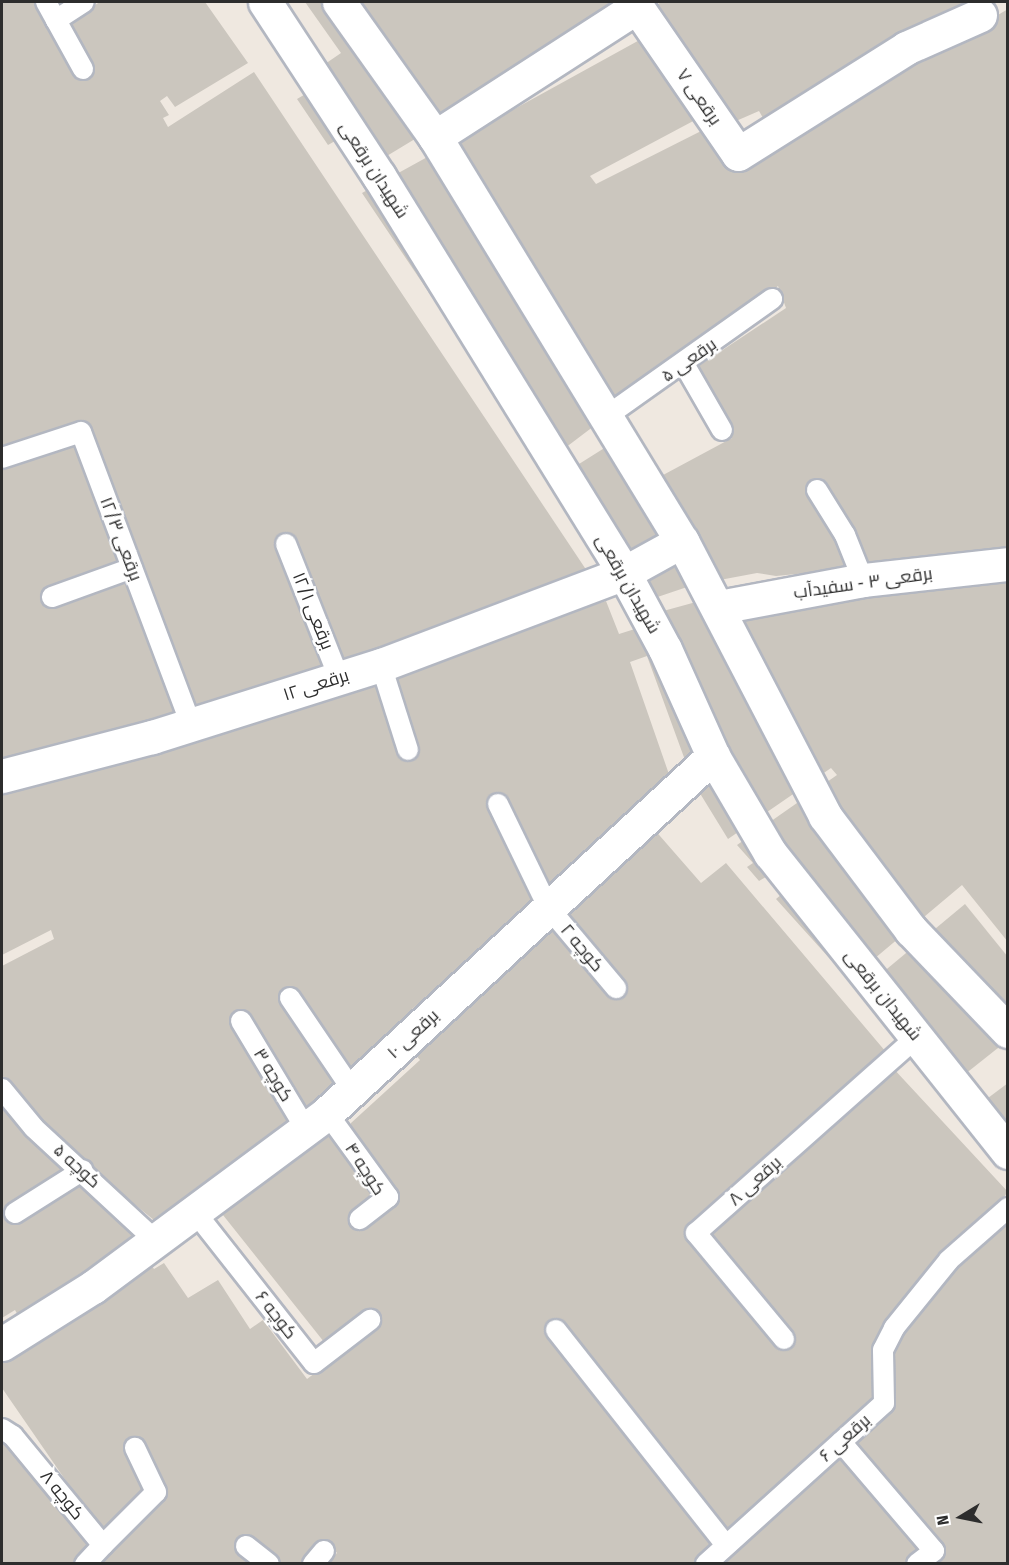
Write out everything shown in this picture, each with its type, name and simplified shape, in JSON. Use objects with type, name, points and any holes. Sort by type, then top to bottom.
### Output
[{"type":"main road","name":"شهیدان برقعی","points":[[265,2],[379,176],[624,573],[665,649],[713,756],[770,853],[1008,1152]]},
{"type":"main road","points":[[339,2],[435,137],[604,418],[682,540],[825,816],[911,930],[1008,1031]]},
{"type":"main road","name":"برقعی ۷","points":[[435,137],[642,4],[738,154],[906,48],[980,15]]},
{"type":"main road","name":"برقعی ۱۲","points":[[2,776],[191,725],[381,665],[624,573],[682,540]]},
{"type":"main road","name":"برقعی ۳ - سفیدآب","points":[[719,608],[863,580],[1008,564]]},
{"type":"main road","name":"برقعی ۱۰","points":[[2,1344],[93,1287],[316,1121],[353,1090],[713,756]]},
{"type":"lane","points":[[46,2],[83,69]]},
{"type":"lane","points":[[56,20],[84,2]]},
{"type":"lane","name":"برقعی ۵","points":[[604,418],[684,364],[772,299]]},
{"type":"lane","points":[[684,364],[723,430]]},
{"type":"lane","name":"برقعی ۱۲/۳","points":[[2,458],[81,432],[191,725]]},
{"type":"lane","points":[[817,490],[845,535],[863,580]]},
{"type":"lane","name":"برقعی ۱۲/۱","points":[[286,544],[339,678]]},
{"type":"lane","points":[[52,597],[132,568]]},
{"type":"lane","points":[[381,665],[408,750]]},
{"type":"lane","name":"کوچه ۲","points":[[498,804],[548,907],[616,988]]},
{"type":"lane","points":[[290,998],[353,1090]]},
{"type":"lane","name":"کوچه ۳","points":[[241,1021],[316,1121]]},
{"type":"lane","name":"برقعی ۸","points":[[784,1339],[696,1233],[917,1037]]},
{"type":"lane","name":"کوچه ۵","points":[[2,1089],[34,1128],[83,1170],[155,1240]]},
{"type":"lane","name":"کوچه ۴","points":[[316,1121],[388,1197],[360,1219]]},
{"type":"lane","points":[[15,1213],[83,1170]]},
{"type":"lane","name":"برقعی ۶","points":[[706,1563],[884,1403],[883,1350],[894,1328],[949,1260],[1008,1208]]},
{"type":"lane","name":"کوچه ۶","points":[[195,1212],[314,1363],[370,1320]]},
{"type":"lane","points":[[556,1330],[726,1545]]},
{"type":"lane","name":"کوچه ۸","points":[[2,1429],[13,1436],[103,1545]]},
{"type":"lane","points":[[841,1442],[933,1551],[917,1563]]},
{"type":"lane","points":[[85,1563],[156,1492],[135,1448]]},
{"type":"lane","points":[[246,1546],[269,1563]]},
{"type":"building","points":[[2,2],[39,2],[64,23],[100,2],[205,2],[248,63],[175,107],[167,96],[160,101],[169,115],[163,118],[168,127],[254,72],[585,568],[592,587],[425,630],[429,642],[193,715],[147,577],[141,579],[84,427],[2,454]]},
{"type":"building","points":[[305,2],[629,2],[547,59],[362,171],[342,137],[328,145],[297,99],[314,89],[306,77],[341,53]]},
{"type":"building","points":[[662,2],[986,2],[914,32],[763,118],[759,111],[736,121],[701,80],[705,78],[696,62],[689,64],[677,46],[683,43],[680,38],[674,41],[654,6]]},
{"type":"building","points":[[1008,9],[1008,553],[776,576],[757,573],[693,585],[628,607],[552,481],[606,447],[637,489],[732,438],[694,369],[786,308],[778,286],[544,464],[362,193],[645,37],[712,111],[590,176],[596,184],[719,122],[744,156],[790,117],[934,53]]},
{"type":"building","points":[[78,438],[181,713],[2,768],[2,464]]},
{"type":"building","points":[[1008,571],[1008,942],[962,885],[849,980],[776,899],[782,894],[769,875],[759,881],[747,867],[753,863],[737,845],[837,775],[831,768],[728,839],[693,782],[647,656],[630,662],[671,780],[456,981],[451,974],[410,1011],[415,1021],[344,1085],[160,1225],[36,1124],[2,1075],[2,966],[54,939],[51,930],[2,955],[2,788],[606,601],[619,634],[638,628],[634,619],[718,596]]},
{"type":"building","points":[[653,828],[701,883],[726,863],[886,1052],[685,1232],[783,1350],[795,1339],[709,1232],[892,1067],[1008,1192],[885,1334],[877,1403],[724,1533],[561,1321],[548,1332],[720,1546],[700,1563],[326,1563],[337,1553],[326,1540],[304,1563],[281,1563],[245,1536],[239,1543],[263,1563],[91,1563],[151,1490],[104,1536],[2,1388],[2,1360],[148,1261],[154,1269],[164,1263],[188,1298],[218,1280],[250,1329],[263,1320],[307,1379],[379,1325],[371,1314],[328,1347],[219,1210],[328,1124],[385,1195],[362,1225],[399,1197],[350,1133],[351,1123],[420,1060],[413,1052],[553,922],[619,995],[627,989],[561,914]]},
{"type":"building","points":[[965,904],[1008,957],[1008,1040],[945,1090],[858,993]]},
{"type":"building","points":[[1008,1083],[1008,1166],[964,1116]]},
{"type":"building","points":[[2,1097],[149,1237],[21,1321],[15,1310],[2,1318]]},
{"type":"building","points":[[1008,1217],[1008,1563],[929,1563],[941,1554],[851,1447],[886,1409],[890,1347],[954,1266]]},
{"type":"building","points":[[2,1419],[96,1545],[76,1563],[2,1563]]},
{"type":"building","points":[[843,1453],[928,1549],[909,1563],[717,1563]]}]
